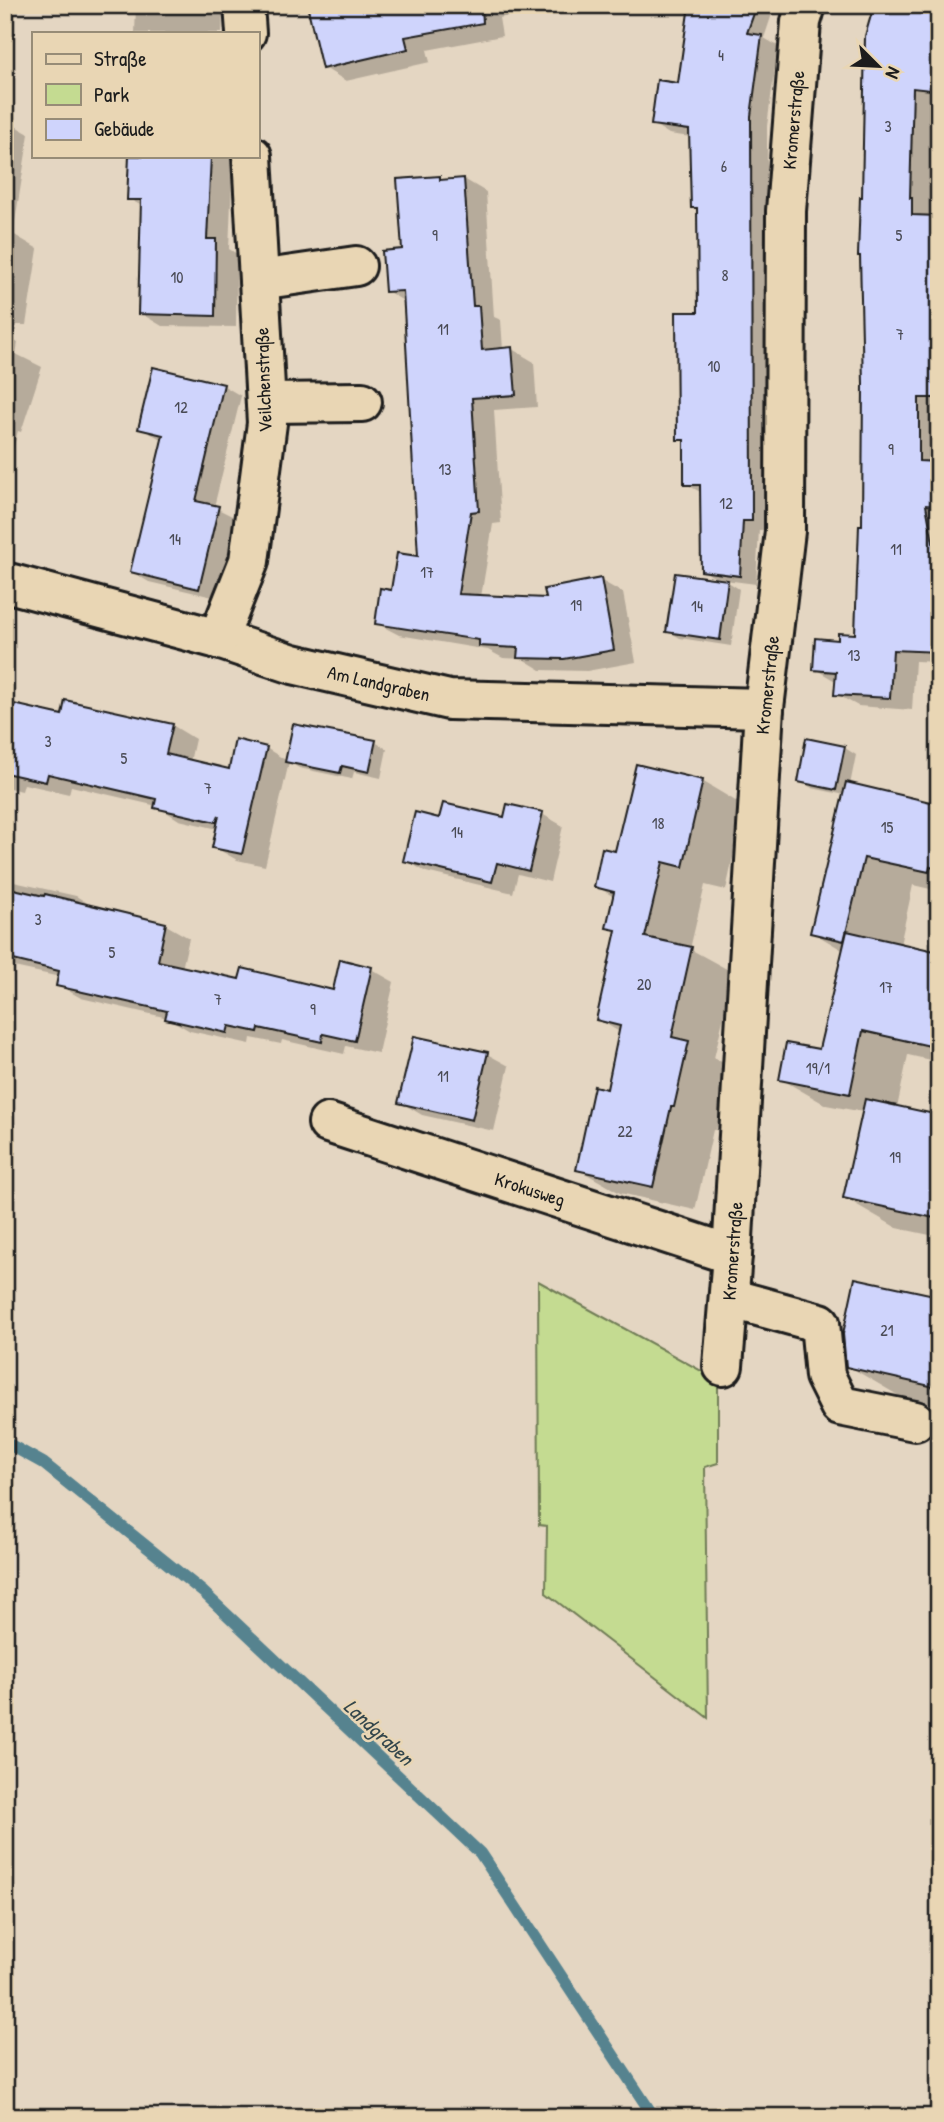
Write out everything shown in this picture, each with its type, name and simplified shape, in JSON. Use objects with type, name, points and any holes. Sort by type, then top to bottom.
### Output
[{"type":"street","points":[[244,5],[246,32]]},
{"type":"street","name":"Kromerstraße","points":[[723,1366],[764,708],[785,531],[786,211],[801,22],[806,5]]},
{"type":"street","name":"Veilchenstraße","points":[[218,639],[249,561],[267,423],[253,158]]},
{"type":"street","points":[[259,280],[356,266]]},
{"type":"street","points":[[266,403],[362,402]]},
{"type":"street","name":"Am Landgraben","points":[[5,582],[218,639],[293,664],[449,700],[764,708]]},
{"type":"street","name":"Krokusweg","points":[[328,1124],[732,1255]]},
{"type":"street","points":[[729,1298],[820,1323],[825,1376],[840,1406],[915,1421]]},
{"type":"green space","points":[[538,1281],[718,1380],[718,1463],[705,1467],[708,1718],[546,1593],[547,1526],[539,1525]]},
{"type":"building","points":[[307,5],[482,5],[483,23],[405,37],[408,49],[322,69]]},
{"type":"building","points":[[689,5],[757,5],[747,33],[762,35],[751,116],[752,521],[743,521],[740,576],[701,571],[700,485],[684,485],[684,440],[677,440],[676,312],[698,312],[697,208],[691,208],[689,130],[651,125],[657,80],[678,83]]},
{"type":"building","points":[[874,5],[939,5],[939,91],[913,88],[910,198],[912,215],[939,216],[939,398],[919,398],[919,461],[939,462],[939,506],[926,505],[939,575],[939,652],[893,650],[890,698],[834,695],[836,672],[813,670],[815,638],[838,640],[838,633],[855,634],[859,525],[862,525],[863,384],[858,256],[862,197],[865,36]]},
{"type":"building","points":[[129,158],[211,158],[207,239],[216,239],[215,316],[138,314],[141,200],[127,200]]},
{"type":"building","points":[[440,176],[440,180],[464,178],[473,306],[479,306],[482,350],[512,347],[516,395],[472,398],[479,511],[471,512],[458,594],[546,598],[544,589],[601,578],[614,650],[564,659],[517,658],[518,648],[479,646],[479,640],[375,624],[380,588],[391,590],[397,553],[418,556],[403,291],[385,292],[382,251],[402,249],[397,179]]},
{"type":"building","points":[[153,367],[224,384],[196,501],[219,506],[199,589],[130,572],[163,435],[138,429]]},
{"type":"building","points":[[675,573],[728,580],[720,640],[666,632]]},
{"type":"building","points":[[65,700],[173,724],[166,754],[229,769],[235,739],[267,747],[242,854],[212,848],[219,815],[216,822],[154,808],[156,799],[48,774],[46,782],[5,773],[5,702],[62,715]]},
{"type":"building","points":[[293,724],[376,740],[369,772],[342,766],[340,773],[285,762]]},
{"type":"building","points":[[806,738],[845,746],[836,790],[798,782]]},
{"type":"building","points":[[636,764],[703,780],[683,867],[663,862],[645,937],[692,947],[672,1037],[689,1041],[653,1187],[576,1170],[594,1086],[607,1089],[620,1026],[596,1020],[616,930],[606,928],[614,892],[594,887],[602,848],[615,851]]},
{"type":"building","points":[[846,782],[939,804],[939,869],[930,867],[929,872],[864,858],[844,941],[810,933]]},
{"type":"building","points":[[443,803],[504,817],[507,804],[543,812],[529,871],[497,863],[492,882],[403,861],[415,812],[439,818]]},
{"type":"building","points":[[5,887],[166,923],[158,961],[239,979],[242,968],[333,990],[340,959],[372,967],[355,1041],[323,1034],[322,1042],[259,1028],[258,1032],[229,1026],[227,1033],[165,1019],[167,1011],[56,986],[59,971],[5,958]]},
{"type":"building","points":[[847,931],[939,952],[939,1048],[863,1031],[850,1094],[779,1080],[786,1043],[819,1049]]},
{"type":"building","points":[[414,1036],[488,1052],[472,1120],[398,1103]]},
{"type":"building","points":[[865,1099],[939,1115],[939,1219],[843,1198]]},
{"type":"building","points":[[855,1278],[939,1296],[939,1388],[846,1367],[843,1334]]},
{"type":"waterway","name":"Landgraben","points":[[5,1442],[43,1463],[203,1592],[480,1853],[654,2117]]}]
